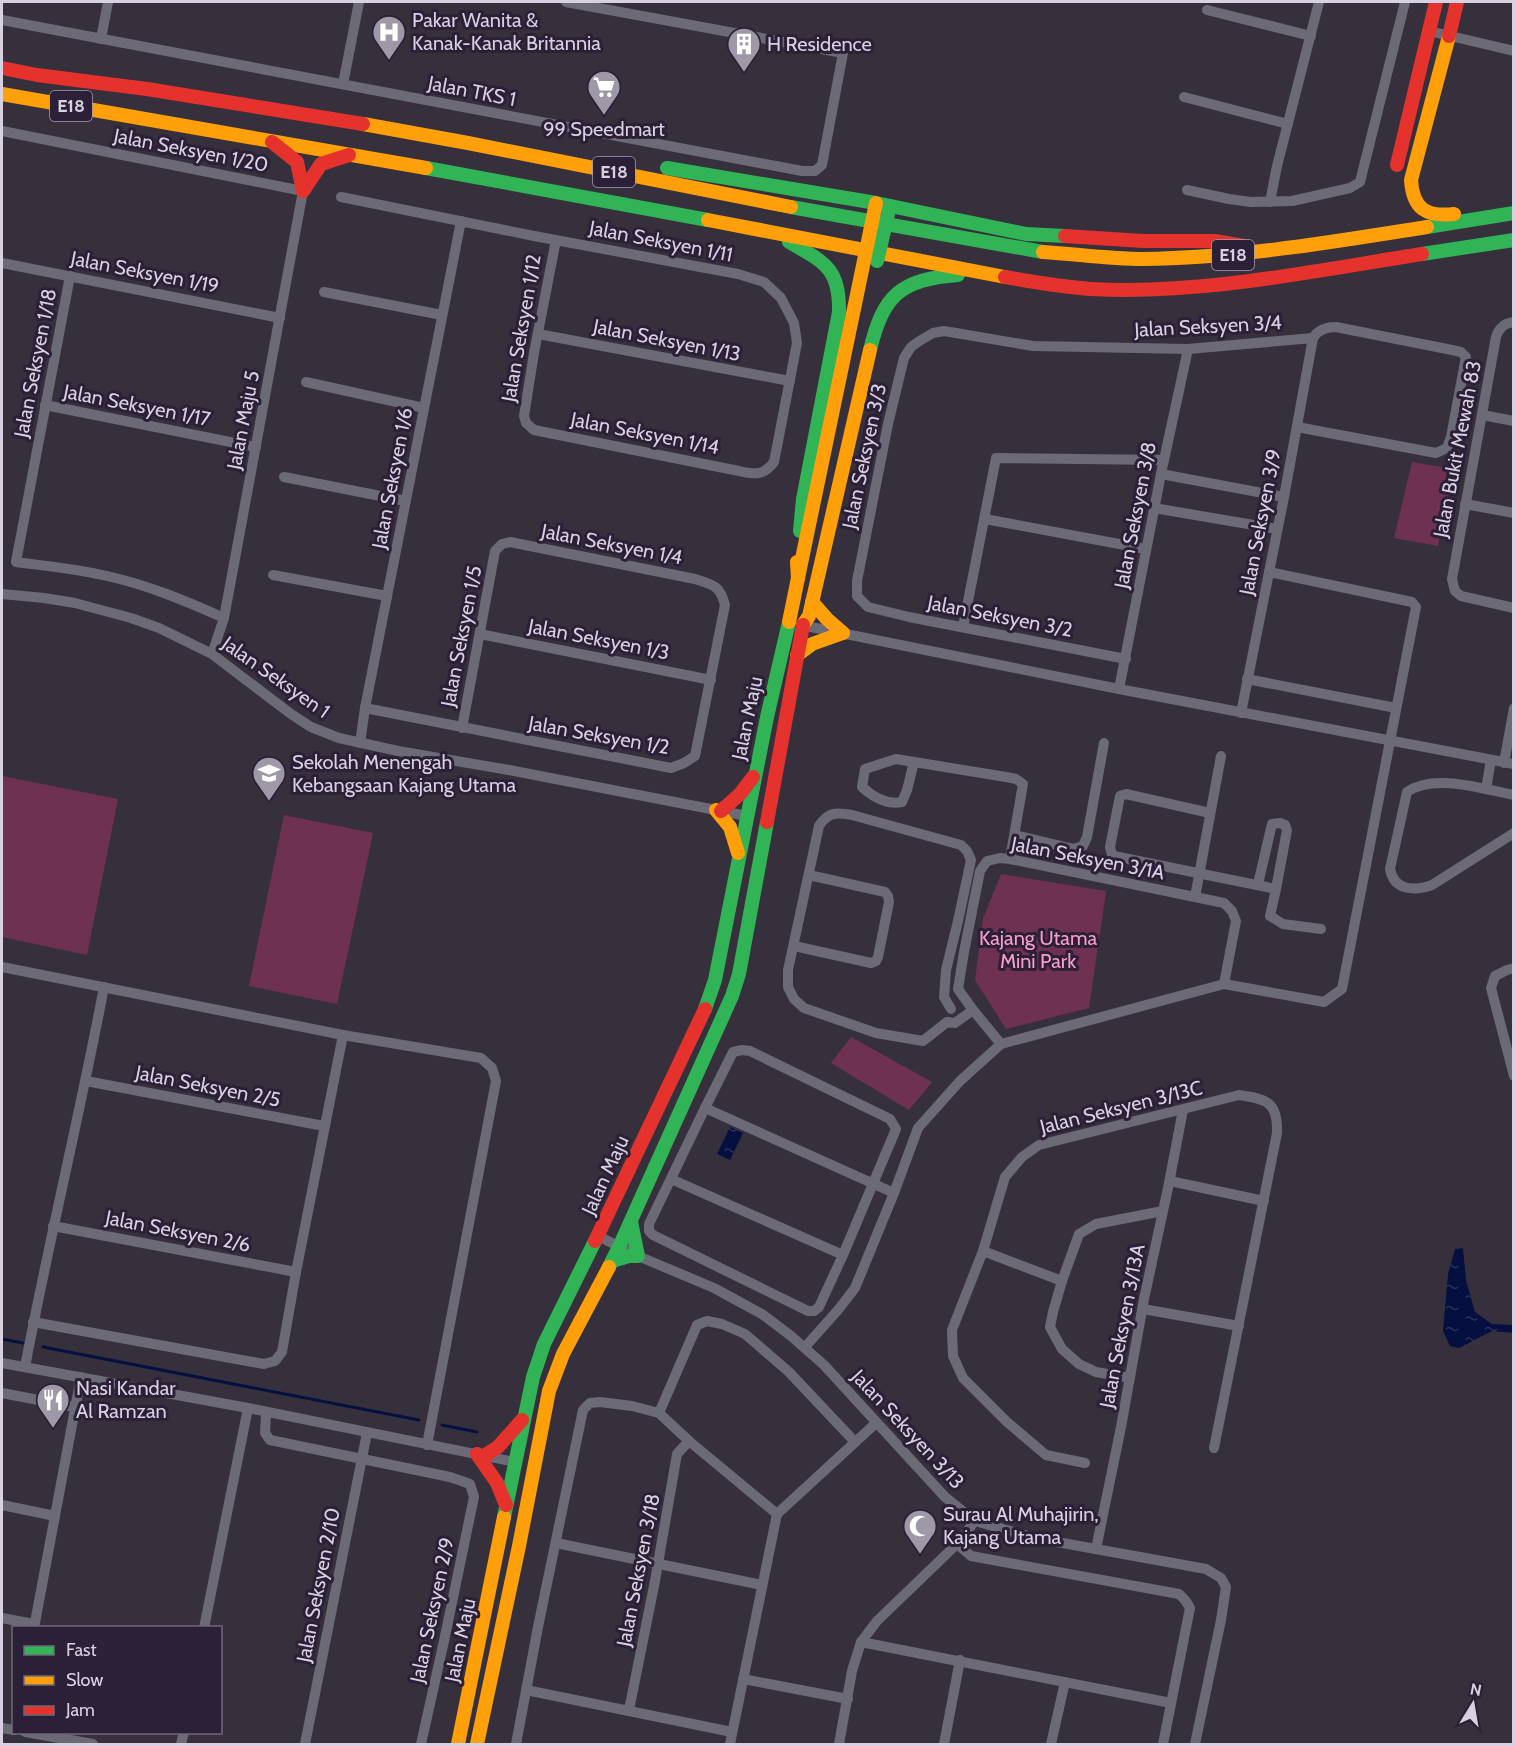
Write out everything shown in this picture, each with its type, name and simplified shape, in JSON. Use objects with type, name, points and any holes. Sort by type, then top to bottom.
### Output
[{"type":"main road","points":[[1397,165],[1436,2]]},
{"type":"main road","points":[[1457,2],[1411,180],[1413,196],[1417,203],[1432,215],[1442,216],[1495,208],[1514,211]]},
{"type":"main road","name":"E18","points":[[2,68],[335,119],[1033,251],[1140,259],[1205,257],[1272,251],[1514,211]]},
{"type":"main road","name":"E18","points":[[2,93],[352,154],[1041,283],[1090,289],[1149,289],[1235,283],[1514,240]]},
{"type":"main road","points":[[268,139],[297,162],[303,191]]},
{"type":"main road","points":[[468,143],[494,139],[883,205],[1026,234],[1143,241],[1215,241],[1272,251]]},
{"type":"main road","points":[[303,191],[321,164],[352,154]]},
{"type":"main road","points":[[803,625],[802,613],[811,560],[883,205]]},
{"type":"main road","points":[[798,578],[883,205]]},
{"type":"main road","points":[[757,231],[789,242],[812,255],[829,268],[838,286],[839,312],[803,499],[797,563],[798,578]]},
{"type":"main road","points":[[803,625],[809,616],[876,325],[885,306],[896,294],[923,278],[986,273]]},
{"type":"main road","name":"Jalan Maju","points":[[458,1744],[532,1377],[544,1344],[700,1021],[715,980],[755,774],[798,578]]},
{"type":"main road","points":[[797,655],[812,644],[843,633],[812,602]]},
{"type":"main road","name":"Jalan Maju","points":[[477,1744],[549,1391],[563,1353],[631,1222],[732,996],[739,974],[803,625]]},
{"type":"main road","points":[[739,857],[730,827],[719,811],[740,794],[755,774]]},
{"type":"main road","points":[[760,859],[755,833],[747,816],[762,806],[772,794]]},
{"type":"main road","points":[[612,1261],[638,1256],[631,1222]]},
{"type":"main road","points":[[506,1505],[497,1483],[480,1455],[498,1447],[518,1426],[524,1416]]},
{"type":"main road","points":[[527,1502],[525,1485],[515,1462],[520,1459],[542,1424]]},
{"type":"street","points":[[101,39],[108,2]]},
{"type":"street","points":[[343,84],[359,2]]},
{"type":"street","name":"Jalan TKS 1","points":[[2,20],[802,171],[815,171],[822,165],[843,53],[566,2]]},
{"type":"street","points":[[1270,202],[1319,2]]},
{"type":"street","points":[[1187,190],[1251,202],[1292,201],[1350,188],[1360,182],[1405,2]]},
{"type":"street","points":[[1207,10],[1311,36]]},
{"type":"street","points":[[1429,31],[1514,51]]},
{"type":"street","points":[[2,56],[37,75]]},
{"type":"street","points":[[1184,97],[1288,124]]},
{"type":"street","name":"Jalan Seksyen 1/20","points":[[2,131],[303,191]]},
{"type":"street","name":"Jalan Maju 5","points":[[212,654],[224,618],[303,191]]},
{"type":"street","name":"Jalan Seksyen 1/11","points":[[341,197],[738,274],[765,282],[781,298],[794,322],[797,343],[774,462],[768,470],[759,474]]},
{"type":"street","name":"Jalan Seksyen 1/6","points":[[360,743],[461,221]]},
{"type":"street","name":"Jalan Seksyen 1/12","points":[[526,423],[524,416],[556,240]]},
{"type":"street","name":"Jalan Seksyen 1/19","points":[[2,263],[280,318]]},
{"type":"street","name":"Jalan Seksyen 1/18","points":[[70,276],[16,562],[62,567],[113,577],[149,587],[224,618]]},
{"type":"street","points":[[324,292],[442,315]]},
{"type":"street","name":"Jalan Bukit Mewah 83","points":[[1514,322],[1502,326],[1496,336],[1452,579],[1455,591],[1461,596],[1514,608]]},
{"type":"street","name":"Jalan Seksyen 3/4","points":[[944,331],[1033,346],[1188,349],[1313,338],[1316,333],[1336,327],[1461,352],[1466,357],[1451,437],[1447,448],[1437,453],[1297,427]]},
{"type":"street","name":"Jalan Seksyen 3/3","points":[[868,607],[857,596],[857,581],[888,424],[904,358],[911,347],[921,340],[933,333],[944,331]]},
{"type":"street","name":"Jalan Seksyen 1/13","points":[[538,334],[790,381]]},
{"type":"street","name":"Jalan Seksyen 3/9","points":[[1240,713],[1284,497],[1313,338]]},
{"type":"street","name":"Jalan Seksyen 3/8","points":[[1119,689],[1188,349]]},
{"type":"street","points":[[306,382],[424,408]]},
{"type":"street","name":"Jalan Seksyen 1/17","points":[[45,405],[256,447]]},
{"type":"street","points":[[1482,415],[1514,421]]},
{"type":"street","name":"Jalan Seksyen 1/14","points":[[526,423],[534,430],[759,474]]},
{"type":"street","points":[[963,627],[996,458],[1164,460]]},
{"type":"street","points":[[1161,474],[1284,497]]},
{"type":"street","points":[[284,477],[406,501]]},
{"type":"street","points":[[1465,504],[1514,513]]},
{"type":"street","points":[[1154,508],[1277,529]]},
{"type":"street","points":[[985,519],[1146,549]]},
{"type":"street","name":"Jalan Seksyen 1/4","points":[[495,551],[502,544],[510,542],[539,547],[695,579],[721,591]]},
{"type":"street","name":"Jalan Seksyen 1/5","points":[[462,728],[495,551]]},
{"type":"street","points":[[805,1347],[855,1288],[918,1128],[960,1081],[1001,1044],[1224,984],[1324,1002],[1342,989],[1416,606],[1412,602],[1269,572]]},
{"type":"street","points":[[273,575],[387,596]]},
{"type":"street","name":"Jalan Seksyen 1/2","points":[[365,708],[671,768],[684,764],[695,756],[725,605],[721,591]]},
{"type":"street","name":"Jalan Seksyen 1","points":[[2,594],[75,603],[159,628],[212,654],[291,714],[311,727],[339,738],[747,816]]},
{"type":"street","name":"Jalan Seksyen 3/2","points":[[868,607],[1126,659]]},
{"type":"street","points":[[789,622],[1240,713],[1509,763],[1514,708]]},
{"type":"street","name":"Jalan Seksyen 1/3","points":[[480,634],[711,680]]},
{"type":"street","points":[[1247,679],[1396,708]]},
{"type":"street","points":[[1015,836],[1074,849],[1083,846],[1087,837],[1104,743]]},
{"type":"street","points":[[1195,897],[1221,756]]},
{"type":"street","points":[[914,762],[902,802],[893,804],[871,796],[862,787],[865,769],[896,759],[914,762],[1016,779],[1023,784],[1010,859]]},
{"type":"street","points":[[1486,789],[1491,760]]},
{"type":"street","points":[[1514,795],[1437,782],[1417,785],[1407,792],[1390,868],[1391,877],[1410,889],[1432,885],[1514,833]]},
{"type":"street","points":[[1210,813],[1126,794],[1120,796],[1110,847],[1112,855],[1276,889]]},
{"type":"street","points":[[951,1009],[944,997],[946,970],[971,860],[967,851],[961,845],[852,815],[842,813],[825,817],[819,826],[788,970],[788,987],[794,999],[804,1008],[876,1034],[922,1041],[947,1022],[955,1023],[973,1010]]},
{"type":"street","points":[[1258,885],[1272,824],[1281,823],[1287,830],[1270,916],[1283,924],[1321,929]]},
{"type":"street","name":"Jalan Seksyen 3/1A","points":[[1001,1044],[958,989],[980,871],[987,861],[1000,858],[1010,859],[1224,903],[1232,911],[1236,921],[1224,984]]},
{"type":"street","points":[[794,946],[871,963],[878,957],[889,902],[885,892],[809,875]]},
{"type":"street","points":[[2,967],[343,1035],[481,1058],[492,1068],[496,1081],[427,1445]]},
{"type":"street","points":[[1513,1069],[1491,988],[1495,976],[1514,968]]},
{"type":"street","points":[[25,1367],[104,987]]},
{"type":"street","points":[[947,1022],[947,1012],[966,999]]},
{"type":"street","points":[[33,1322],[264,1364],[275,1361],[282,1352],[343,1035]]},
{"type":"street","points":[[742,1050],[750,1051],[890,1119],[896,1129],[843,1255],[819,1307],[814,1311],[808,1311],[649,1231],[649,1224],[705,1108],[734,1052],[742,1050]]},
{"type":"street","name":"Jalan Seksyen 2/5","points":[[86,1080],[324,1126]]},
{"type":"street","name":"Jalan Seksyen 3/13C","points":[[1085,1463],[1046,1455],[1007,1422],[963,1378],[953,1356],[952,1330],[983,1251],[1005,1177],[1022,1157],[1039,1145],[1239,1095],[1262,1099],[1275,1110],[1278,1133],[1214,1448]]},
{"type":"street","points":[[705,1108],[894,1193]]},
{"type":"street","name":"Jalan Seksyen 3/13A","points":[[1096,1549],[1183,1110]]},
{"type":"street","points":[[671,1179],[843,1255]]},
{"type":"street","points":[[1170,1181],[1264,1201]]},
{"type":"street","points":[[1130,1378],[1096,1372],[1079,1364],[1062,1349],[1050,1327],[1062,1281],[1079,1234],[1096,1224],[1163,1211]]},
{"type":"street","name":"Jalan Seksyen 2/6","points":[[53,1226],[296,1272]]},
{"type":"street","name":"Jalan Seksyen 3/13","points":[[598,1236],[638,1256],[714,1288],[762,1314],[805,1347],[824,1365],[945,1497],[982,1525],[1035,1538],[1206,1569],[1221,1578],[1226,1587],[1221,1620],[1195,1744]]},
{"type":"street","points":[[983,1251],[1062,1281]]},
{"type":"street","points":[[1143,1309],[1239,1326]]},
{"type":"street","points":[[659,1413],[697,1325],[707,1321],[722,1324],[745,1334],[789,1372],[855,1442]]},
{"type":"street","points":[[2,1363],[248,1408],[515,1462]]},
{"type":"street","points":[[2,1617],[34,1626],[81,1377]]},
{"type":"street","points":[[2,1393],[75,1407]]},
{"type":"street","points":[[516,1744],[582,1410],[590,1402],[632,1406],[659,1413],[777,1514]]},
{"type":"street","points":[[204,1626],[248,1408]]},
{"type":"street","points":[[266,1412],[265,1433],[270,1440],[362,1460]]},
{"type":"street","points":[[729,1744],[777,1514],[876,1423]]},
{"type":"street","name":"Jalan Seksyen 2/10","points":[[305,1744],[367,1433]]},
{"type":"street","name":"Jalan Seksyen 3/18","points":[[629,1710],[677,1454],[689,1441]]},
{"type":"street","name":"Jalan Seksyen 2/9","points":[[362,1460],[450,1477],[470,1484],[474,1497],[447,1630],[420,1744]]},
{"type":"street","points":[[2,1505],[55,1516]]},
{"type":"street","points":[[839,1744],[852,1671],[861,1642],[877,1621],[957,1544],[975,1521]]},
{"type":"street","points":[[556,1543],[762,1585]]},
{"type":"street","points":[[957,1544],[971,1556],[1179,1594],[1190,1608],[1163,1744]]},
{"type":"street","points":[[861,1642],[1171,1703]]},
{"type":"street","points":[[944,1744],[960,1660]]},
{"type":"street","points":[[743,1679],[848,1699]]},
{"type":"street","points":[[1052,1744],[1065,1682]]},
{"type":"street","points":[[526,1690],[732,1732]]},
{"type":"street","points":[[36,1734],[93,1744]]},
{"type":"green space","points":[[1412,462],[1453,469],[1438,546],[1394,538]]},
{"type":"green space","points":[[2,776],[118,799],[87,955],[2,937]]},
{"type":"green space","points":[[284,815],[373,833],[337,1004],[249,986]]},
{"type":"green space","name":"Kajang Utama Mini Park","points":[[1001,874],[1106,891],[1089,1008],[1006,1029],[975,980],[983,919]]},
{"type":"green space","points":[[851,1037],[932,1082],[909,1110],[831,1063]]},
{"type":"water","points":[[730,1127],[743,1133],[730,1160],[717,1154]]},
{"type":"water","points":[[1463,1248],[1466,1280],[1475,1312],[1492,1324],[1513,1325],[1514,1333],[1492,1331],[1459,1348],[1450,1346],[1443,1331],[1448,1274],[1455,1249]]},
{"type":"waterway","points":[[2,1339],[23,1343]]},
{"type":"waterway","points":[[43,1347],[419,1420]]},
{"type":"waterway","points":[[442,1425],[477,1432]]},
{"type":"traffic: fast","points":[[426,168],[708,220]]},
{"type":"traffic: fast","points":[[667,168],[876,203],[1026,234],[1065,236]]},
{"type":"traffic: fast","points":[[877,261],[890,206]]},
{"type":"traffic: fast","points":[[791,207],[1043,252]]},
{"type":"traffic: fast","points":[[1427,227],[1514,213]]},
{"type":"traffic: fast","points":[[1422,254],[1514,240]]},
{"type":"traffic: fast","points":[[789,242],[812,255],[828,268],[837,285],[839,297],[839,312],[803,499],[800,531]]},
{"type":"traffic: fast","points":[[870,350],[881,316],[898,293],[922,281],[958,275]]},
{"type":"traffic: fast","points":[[705,1009],[715,980],[767,717],[789,622]]},
{"type":"traffic: fast","points":[[609,1267],[732,996],[739,974],[767,822]]},
{"type":"traffic: fast","points":[[612,1261],[638,1256],[631,1222]]},
{"type":"traffic: fast","points":[[504,1517],[533,1377],[544,1344],[595,1241]]},
{"type":"traffic: slow","points":[[1449,36],[1411,180],[1415,198],[1423,209],[1436,214],[1454,214]]},
{"type":"traffic: slow","points":[[2,94],[426,168]]},
{"type":"traffic: slow","points":[[363,124],[791,207]]},
{"type":"traffic: slow","points":[[798,578],[876,203]]},
{"type":"traffic: slow","points":[[708,220],[1005,277]]},
{"type":"traffic: slow","points":[[1043,252],[1130,259],[1214,256],[1427,227]]},
{"type":"traffic: slow","points":[[803,625],[809,616],[870,350]]},
{"type":"traffic: slow","points":[[789,622],[798,578],[797,562]]},
{"type":"traffic: slow","points":[[812,602],[843,633]]},
{"type":"traffic: slow","points":[[797,655],[812,644],[843,633]]},
{"type":"traffic: slow","points":[[716,810],[730,827],[738,853]]},
{"type":"traffic: slow","points":[[477,1744],[549,1391],[563,1354],[609,1267]]},
{"type":"traffic: slow","points":[[458,1744],[504,1517]]},
{"type":"traffic: jam","points":[[1397,165],[1436,2]]},
{"type":"traffic: jam","points":[[1449,36],[1457,2]]},
{"type":"traffic: jam","points":[[2,68],[363,124]]},
{"type":"traffic: jam","points":[[272,142],[297,162],[303,191]]},
{"type":"traffic: jam","points":[[303,191],[321,164],[349,155]]},
{"type":"traffic: jam","points":[[1065,236],[1143,241],[1215,241],[1244,246]]},
{"type":"traffic: jam","points":[[1005,277],[1091,289],[1174,288],[1257,280],[1422,254]]},
{"type":"traffic: jam","points":[[767,822],[803,625]]},
{"type":"traffic: jam","points":[[721,811],[740,794],[753,777]]},
{"type":"traffic: jam","points":[[595,1241],[705,1009]]},
{"type":"traffic: jam","points":[[484,1456],[498,1447],[522,1420]]},
{"type":"traffic: jam","points":[[477,1454],[497,1483],[506,1505]]},
{"type":"place","name":"Pakar Wanita & Kanak-Kanak Britannia","points":[[389,61]]},
{"type":"place","name":"H Residence","points":[[744,73]]},
{"type":"place","name":"99 Speedmart","points":[[604,116]]},
{"type":"place","name":"Sekolah Menengah Kebangsaan Kajang Utama","points":[[269,802]]},
{"type":"place","name":"Nasi Kandar Al Ramzan","points":[[53,1429]]},
{"type":"place","name":"Surau Al Muhajirin, Kajang Utama","points":[[920,1555]]}]
